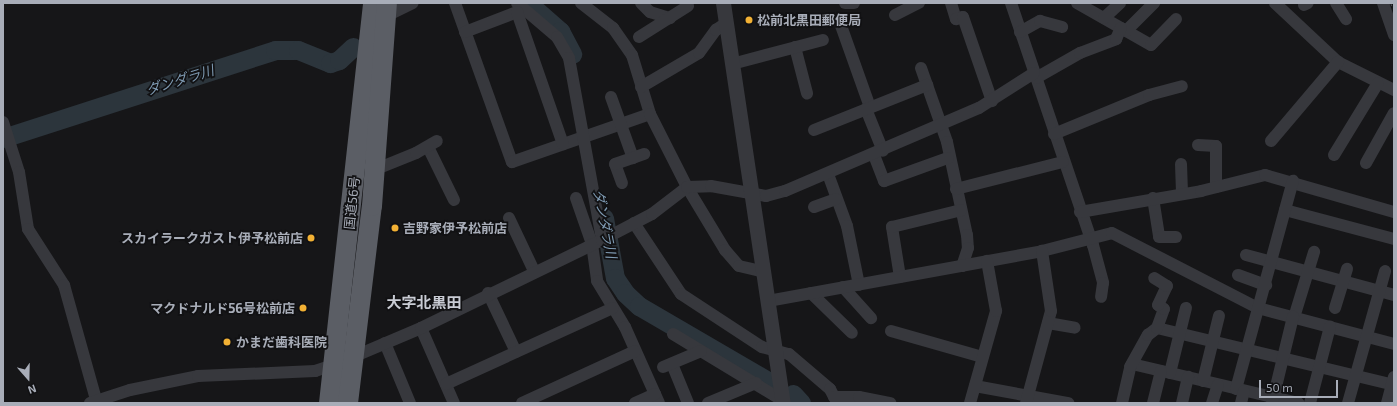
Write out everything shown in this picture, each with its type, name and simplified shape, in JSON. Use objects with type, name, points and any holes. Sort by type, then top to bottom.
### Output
[{"type":"highway","name":"国道56号","points":[[348,403],[374,170],[379,10]]},
{"type":"highway","name":"国道56号","points":[[329,403],[379,10]]},
{"type":"street","points":[[379,10],[413,3]]},
{"type":"street","points":[[455,3],[512,162],[650,114]]},
{"type":"street","points":[[518,3],[557,38],[569,58],[583,137],[597,242],[597,281],[613,308],[657,398],[635,403]]},
{"type":"street","points":[[581,3],[613,28],[623,42],[637,69],[650,114],[687,187],[732,259],[748,270],[764,272]]},
{"type":"street","points":[[641,3],[650,12],[670,18]]},
{"type":"street","points":[[723,3],[764,272],[782,402]]},
{"type":"street","points":[[845,3],[854,3]]},
{"type":"street","points":[[896,15],[919,3]]},
{"type":"street","points":[[951,3],[956,19],[963,17],[992,101]]},
{"type":"street","points":[[1011,3],[1103,283],[1101,298]]},
{"type":"street","points":[[1104,18],[1120,3]]},
{"type":"street","points":[[6,133],[19,172],[28,229],[64,285],[95,402],[198,376],[315,371],[334,364],[421,328],[534,271],[597,242],[634,223],[687,187],[711,186],[774,195],[879,153],[992,101],[1080,52],[1116,39],[1124,29],[1154,3]]},
{"type":"street","points":[[1275,3],[1338,62],[1394,90]]},
{"type":"street","points":[[1336,3],[1346,19]]},
{"type":"street","points":[[1383,3],[1394,35]]},
{"type":"street","points":[[1080,4],[1151,45],[1176,19]]},
{"type":"street","points":[[639,37],[688,6]]},
{"type":"street","points":[[465,32],[517,12],[563,144]]},
{"type":"street","points":[[1020,32],[1040,21],[1062,27]]},
{"type":"street","points":[[641,87],[699,53],[716,30],[726,23]]},
{"type":"street","points":[[844,26],[868,108],[884,181],[948,158]]},
{"type":"street","points":[[732,64],[823,40]]},
{"type":"street","points":[[795,47],[806,93]]},
{"type":"street","points":[[1271,141],[1338,62]]},
{"type":"street","points":[[921,68],[942,125],[948,158],[961,210],[968,248],[962,266]]},
{"type":"street","points":[[1334,155],[1378,83]]},
{"type":"street","points":[[814,130],[927,85]]},
{"type":"street","points":[[1054,134],[1149,95],[1182,86]]},
{"type":"street","points":[[611,97],[621,124],[638,156],[615,164],[622,183]]},
{"type":"street","points":[[1366,163],[1394,113]]},
{"type":"street","points":[[374,170],[432,144],[454,200]]},
{"type":"street","points":[[1198,146],[1216,146],[1216,187]]},
{"type":"street","points":[[956,189],[1064,162]]},
{"type":"street","points":[[1181,164],[1182,194]]},
{"type":"street","points":[[828,174],[847,226],[858,285]]},
{"type":"street","points":[[1080,212],[1182,194],[1265,175],[1293,181],[1394,212]]},
{"type":"street","points":[[1241,403],[1240,390],[1248,349],[1293,181]]},
{"type":"street","points":[[576,198],[597,242]]},
{"type":"street","points":[[1153,198],[1159,237],[1176,237]]},
{"type":"street","points":[[814,207],[836,199]]},
{"type":"street","points":[[900,277],[892,228],[961,210]]},
{"type":"street","points":[[1285,210],[1394,239]]},
{"type":"street","points":[[509,218],[534,271]]},
{"type":"street","points":[[634,223],[681,294],[762,347],[789,354],[830,389],[829,400],[859,397],[890,403]]},
{"type":"street","points":[[768,301],[1042,251],[1088,239],[1119,233],[1258,308],[1294,314],[1330,327],[1394,344]]},
{"type":"street","points":[[1027,399],[1048,322],[1050,298],[1042,251]]},
{"type":"street","points":[[1273,400],[1294,314],[1314,252]]},
{"type":"street","points":[[1246,255],[1271,264],[1394,296]]},
{"type":"street","points":[[970,403],[997,303],[987,261]]},
{"type":"street","points":[[1335,308],[1347,268]]},
{"type":"street","points":[[1348,403],[1385,271]]},
{"type":"street","points":[[1238,275],[1266,285]]},
{"type":"street","points":[[1122,403],[1132,364],[1148,335],[1157,328],[1164,308],[1158,305],[1167,286],[1154,278]]},
{"type":"street","points":[[843,287],[871,318]]},
{"type":"street","points":[[488,294],[516,352]]},
{"type":"street","points":[[811,294],[852,333]]},
{"type":"street","points":[[446,384],[613,308]]},
{"type":"street","points":[[1153,403],[1166,372],[1186,308]]},
{"type":"street","points":[[1203,381],[1219,316]]},
{"type":"street","points":[[1048,322],[1075,328]]},
{"type":"street","points":[[1310,403],[1318,366],[1330,327]]},
{"type":"street","points":[[421,328],[454,403]]},
{"type":"street","points":[[1157,328],[1213,340],[1355,375],[1393,382],[1387,403]]},
{"type":"street","points":[[891,331],[982,357]]},
{"type":"street","points":[[673,334],[756,383],[782,402]]},
{"type":"street","points":[[385,343],[410,403]]},
{"type":"street","points":[[522,403],[635,351]]},
{"type":"street","points":[[688,403],[668,366],[701,351]]},
{"type":"street","points":[[1132,364],[1240,390],[1273,400],[1298,403]]},
{"type":"street","points":[[1182,403],[1188,377]]},
{"type":"street","points":[[708,403],[756,383]]},
{"type":"street","points":[[1212,403],[1218,385]]},
{"type":"street","points":[[975,386],[1027,399],[1068,403]]},
{"type":"waterway","name":"ダンダラ川","points":[[528,3],[560,31],[572,54]]},
{"type":"waterway","name":"ダンダラ川","points":[[3,138],[275,50],[298,50],[330,63],[339,60],[353,47]]},
{"type":"waterway","name":"ダンダラ川","points":[[604,218],[615,278],[625,293],[639,306],[768,381]]},
{"type":"waterway","name":"ダンダラ川","points":[[793,394],[801,403]]},
{"type":"place","name":"松前北黒田郵便局","points":[[749,20]]},
{"type":"place","name":"吉野家伊予松前店","points":[[395,228]]},
{"type":"place","name":"スカイラークガスト伊予松前店","points":[[311,238]]},
{"type":"place","name":"マクドナルド56号松前店","points":[[303,308]]},
{"type":"place","name":"かまだ歯科医院","points":[[227,342]]},
{"type":"district","name":"大字北黒田","points":[[424,303]]}]
